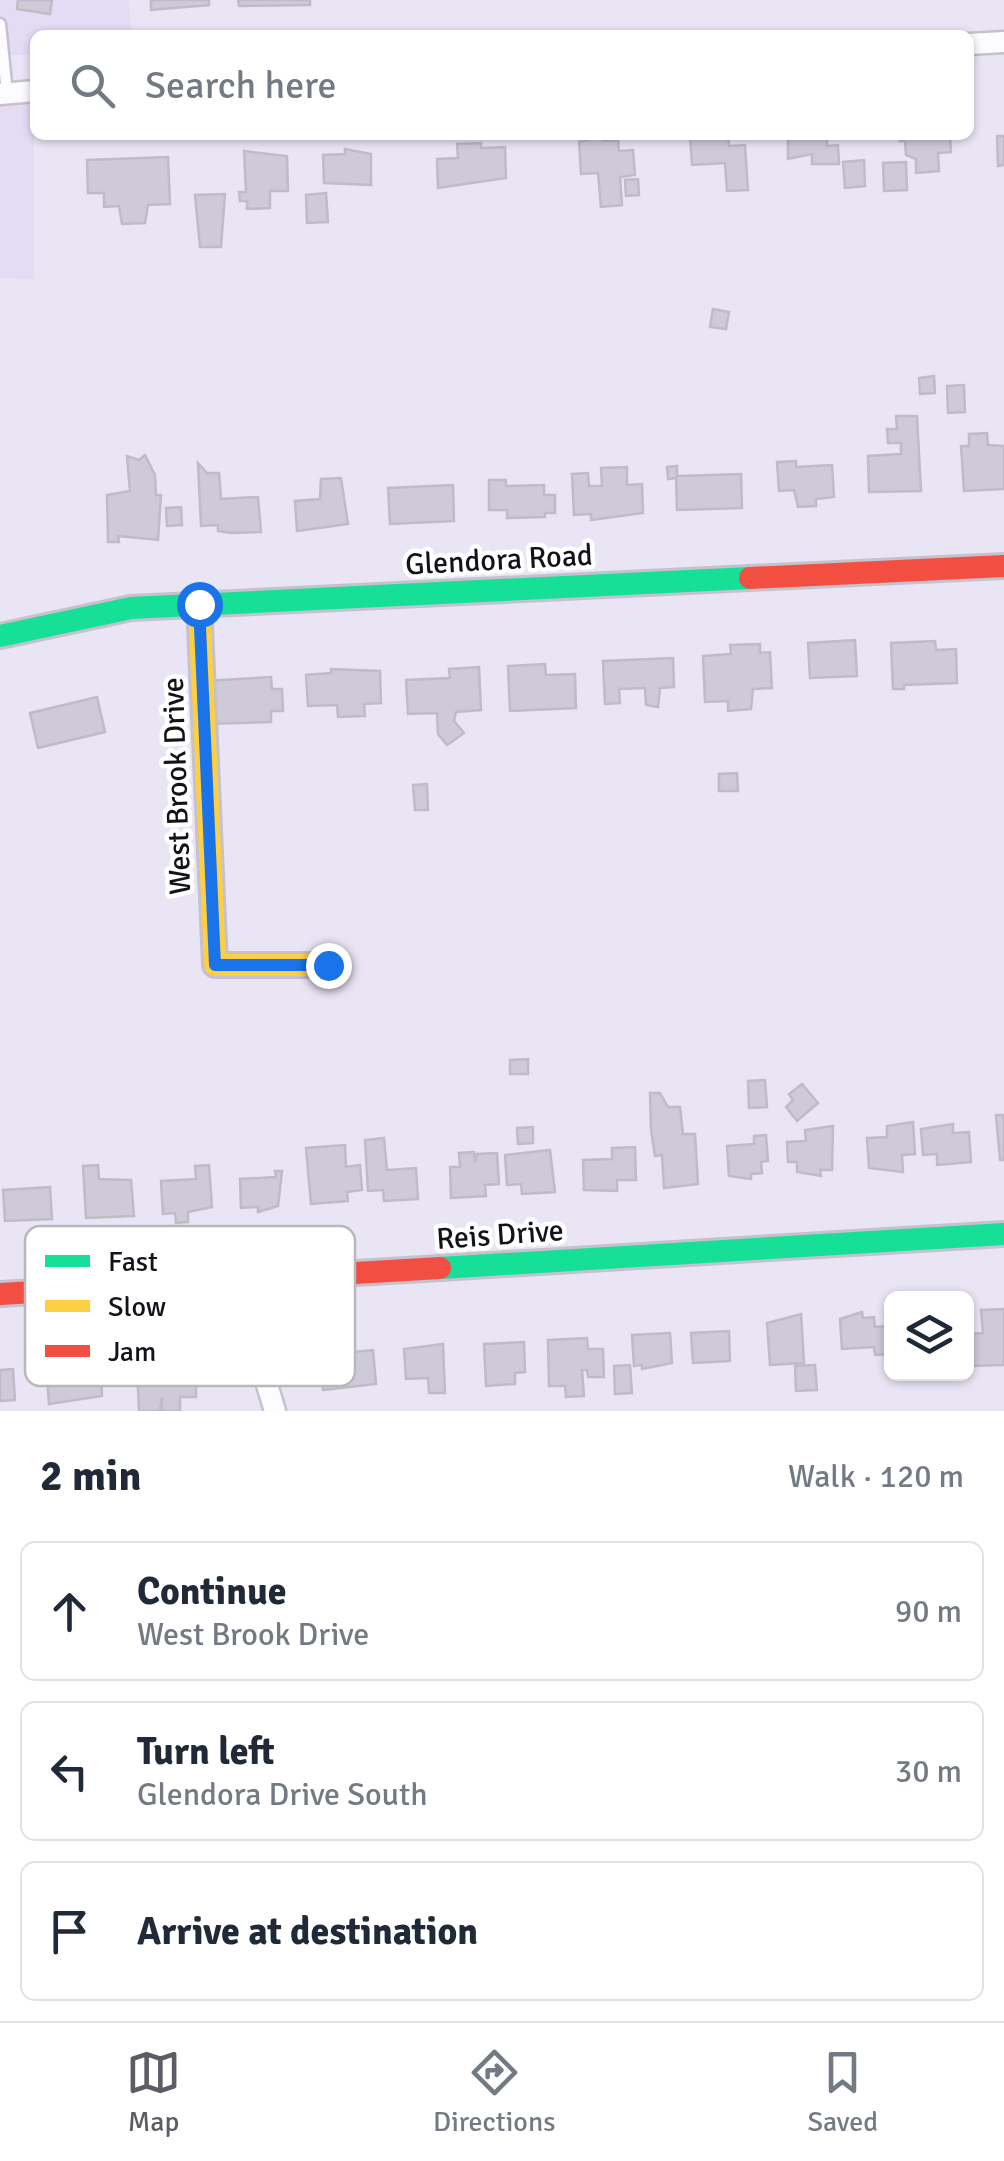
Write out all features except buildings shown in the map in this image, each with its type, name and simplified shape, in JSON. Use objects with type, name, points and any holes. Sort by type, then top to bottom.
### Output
[{"type":"street","points":[[974,44],[1004,42]]},
{"type":"street","points":[[4,93],[30,92]]},
{"type":"street","name":"Glendora Road","points":[[0,636],[132,608],[1004,566]]},
{"type":"street","name":"West Brook Drive","points":[[199,604],[215,965],[328,965]]},
{"type":"street","name":"Reis Drive","points":[[355,1275],[1004,1234]]},
{"type":"street","name":"Reis Drive","points":[[0,1294],[25,1293]]},
{"type":"street","points":[[267,1386],[275,1411]]},
{"type":"lane","points":[[0,24],[4,93]]},
{"type":"shaded area","points":[[0,0],[129,0],[131,30],[30,30],[30,55],[0,55]]},
{"type":"shaded area","points":[[30,99],[30,140],[34,140],[34,279],[0,278],[0,101]]},
{"type":"traffic: fast","points":[[0,636],[131,608],[750,578]]},
{"type":"traffic: fast","points":[[440,1268],[1004,1234]]},
{"type":"traffic: slow","points":[[199,604],[215,965],[328,965]]},
{"type":"traffic: jam","points":[[750,578],[1004,566]]},
{"type":"traffic: jam","points":[[355,1273],[440,1268]]},
{"type":"traffic: jam","points":[[0,1294],[25,1293]]},
{"type":"route","points":[[199,604],[215,965],[328,965]]}]
